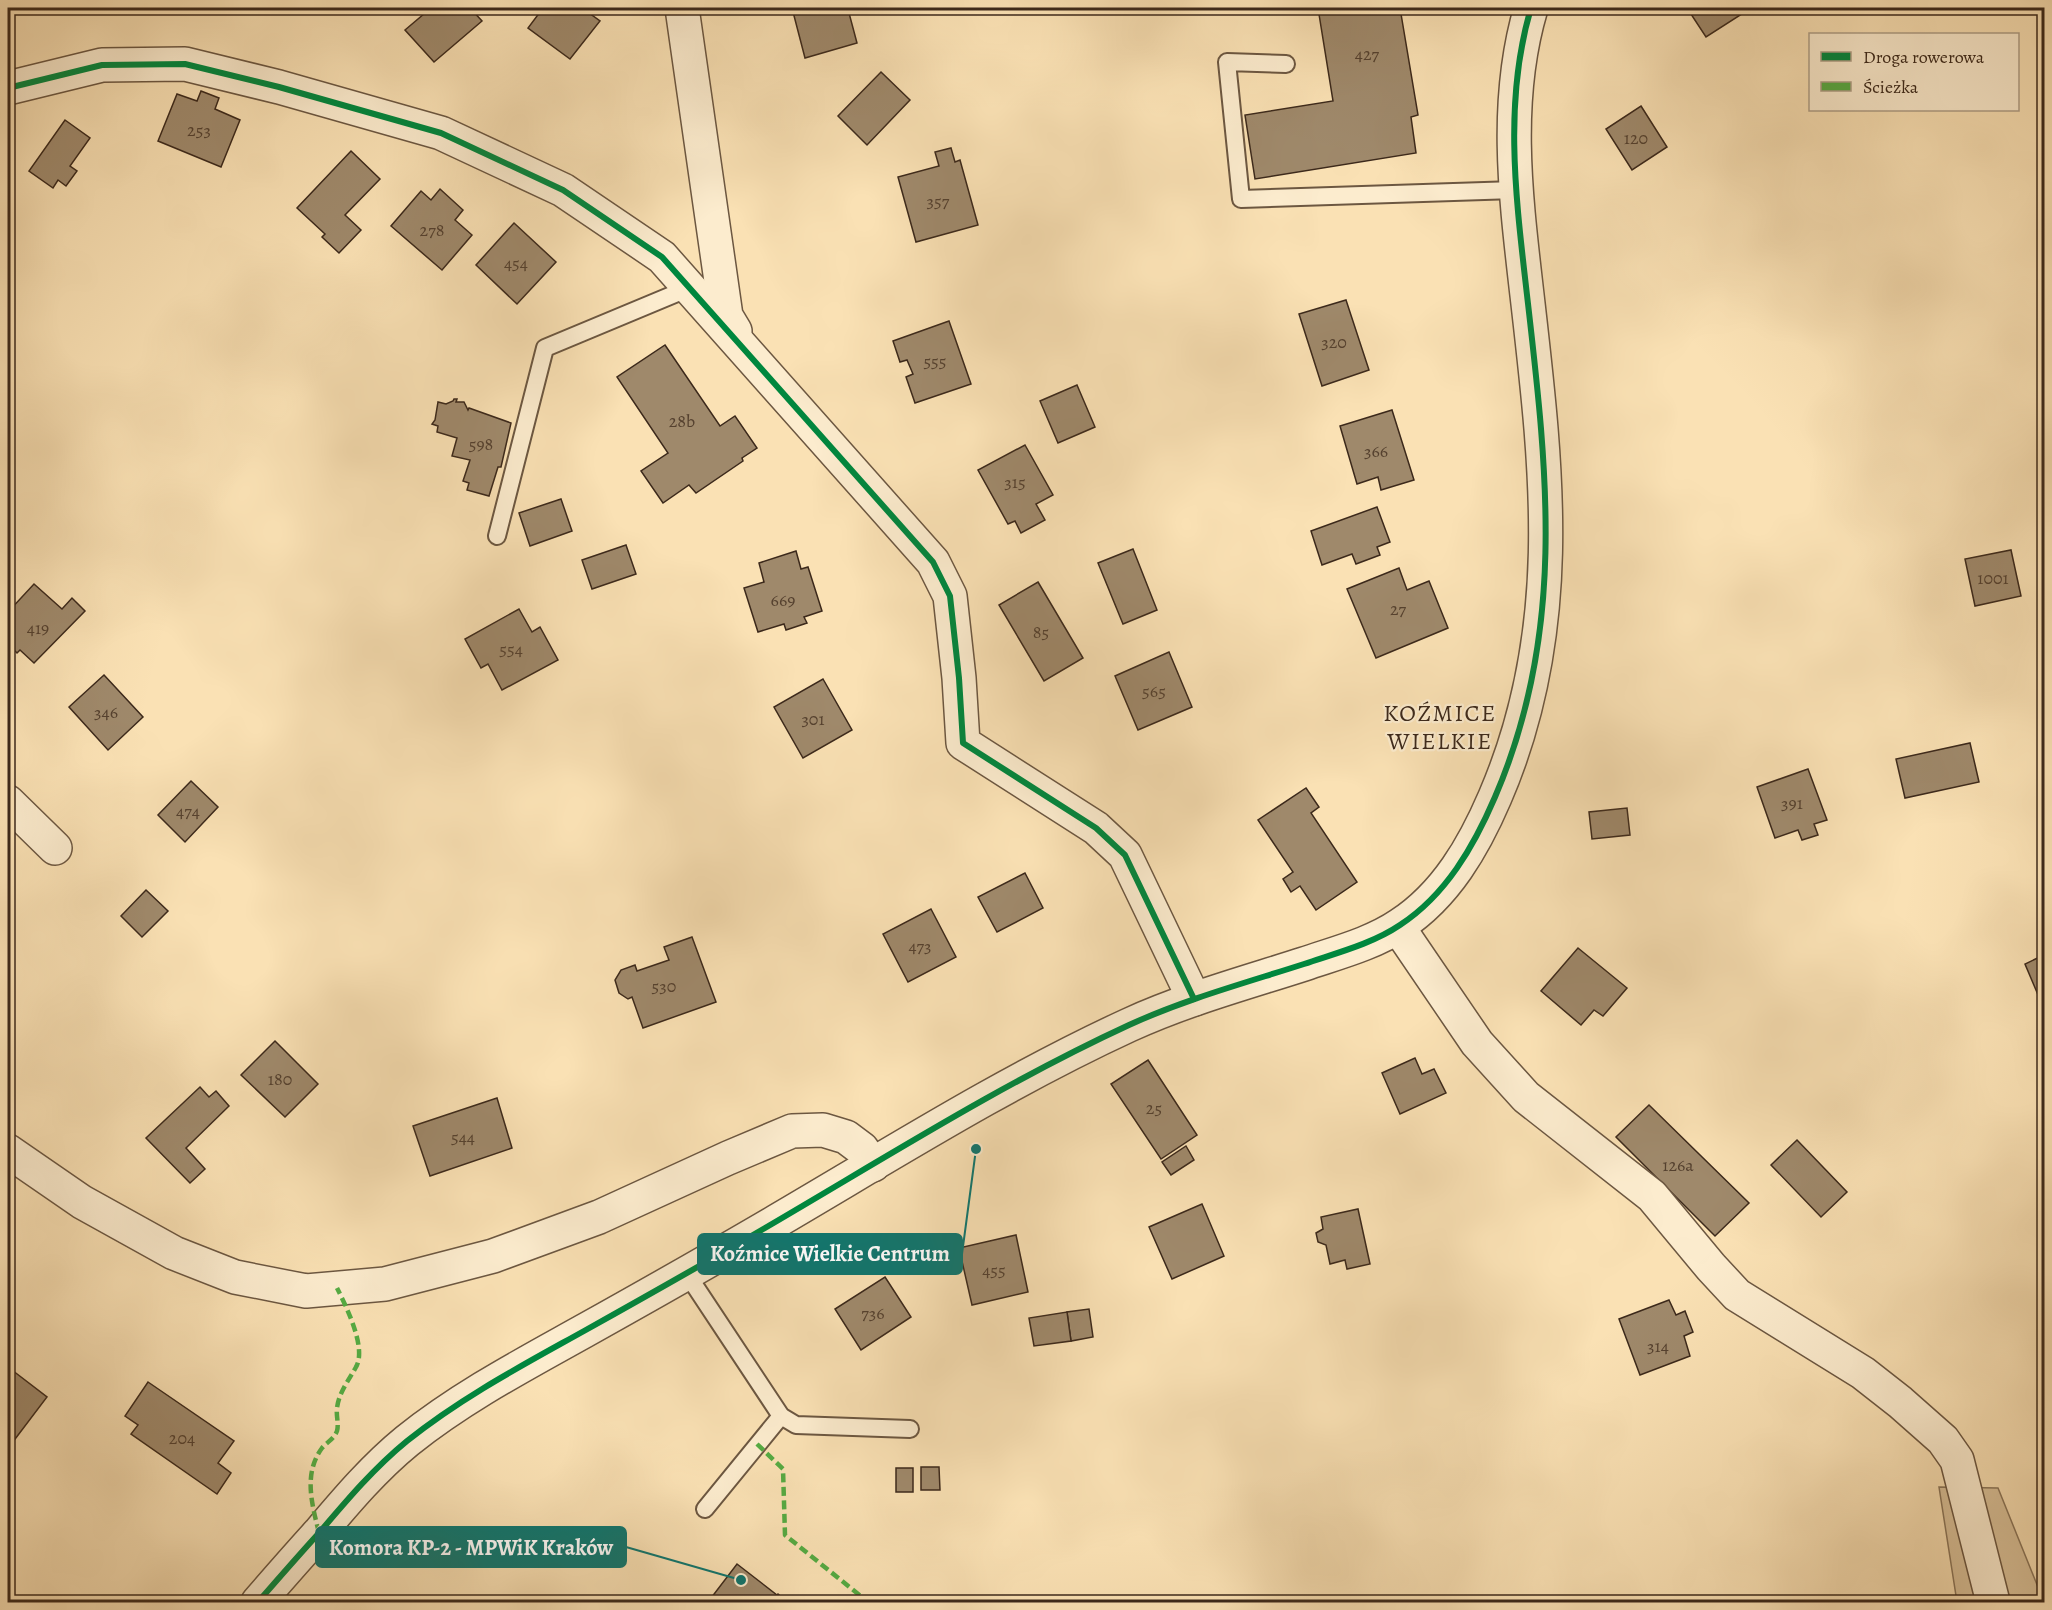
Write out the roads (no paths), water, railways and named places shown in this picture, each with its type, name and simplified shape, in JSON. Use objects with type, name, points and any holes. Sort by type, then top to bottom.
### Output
[{"type":"street","points":[[682,8],[726,316],[749,356]]},
{"type":"street","points":[[258,1602],[365,1480],[407,1441],[483,1387],[687,1274],[1061,1058],[1134,1023],[1194,999],[1356,947],[1398,927],[1444,887],[1471,846],[1495,797],[1515,746],[1534,670],[1544,604],[1546,559],[1543,440],[1515,190],[1514,116],[1518,57],[1529,9]]},
{"type":"street","points":[[8,88],[102,65],[185,64],[279,87],[441,133],[563,190],[662,257],[933,562],[950,596],[963,742],[1096,828],[1125,855],[1194,999]]},
{"type":"street","points":[[8,802],[55,848]]},
{"type":"street","points":[[1398,927],[1477,1043],[1526,1097],[1652,1196],[1737,1295],[1863,1373],[1900,1402],[1942,1440],[1957,1460],[1993,1602]]},
{"type":"street","points":[[8,1151],[82,1202],[174,1253],[235,1277],[306,1291],[385,1284],[493,1256],[599,1217],[792,1131],[823,1130],[846,1137],[861,1149],[873,1166]]},
{"type":"lane","points":[[1286,64],[1227,62],[1241,199],[1515,190]]},
{"type":"lane","points":[[497,536],[545,348],[689,288]]},
{"type":"lane","points":[[687,1274],[781,1416],[796,1425],[910,1429]]},
{"type":"lane","points":[[705,1509],[781,1416]]},
{"type":"place","name":"Koźmice Wielkie Centrum","points":[[976,1149]]},
{"type":"place","name":"Komora KP-2 - MPWiK Kraków","points":[[741,1580]]},
{"type":"district","name":"KOŹMICE WIELKIE","points":[[1440,727]]}]
